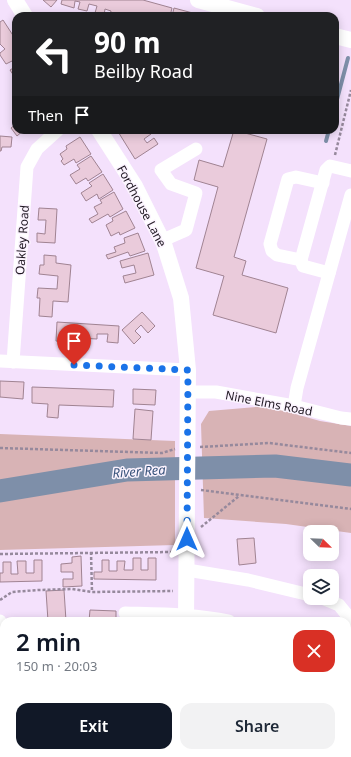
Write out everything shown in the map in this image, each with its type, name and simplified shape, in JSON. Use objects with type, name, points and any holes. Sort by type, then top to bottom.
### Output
[{"type":"main road","points":[[15,0],[22,12]]},
{"type":"main road","points":[[198,0],[242,12]]},
{"type":"main road","points":[[339,37],[351,40]]},
{"type":"main road","name":"Fordhouse Lane","points":[[101,134],[135,186],[161,237],[181,298],[188,370],[186,617]]},
{"type":"street","name":"Oakley Road","points":[[6,361],[27,167],[37,149],[54,134]]},
{"type":"street","points":[[161,237],[190,222],[196,193],[171,184],[161,170],[196,149]]},
{"type":"street","points":[[329,273],[303,266],[301,260],[326,170],[330,166],[351,171]]},
{"type":"street","points":[[301,260],[276,255],[272,251],[270,244],[288,179],[296,177],[323,183]]},
{"type":"street","points":[[294,406],[351,195]]},
{"type":"street","points":[[6,361],[188,370]]},
{"type":"street","name":"Nine Elms Road","points":[[187,392],[216,392],[294,406],[341,418],[351,419]]},
{"type":"street","points":[[187,570],[248,580],[303,593]]},
{"type":"street","points":[[339,605],[349,617]]},
{"type":"street","points":[[126,613],[174,617]]},
{"type":"street","points":[[0,621],[0,626]]},
{"type":"path","points":[[332,167],[351,90]]},
{"type":"path","points":[[187,484],[239,496],[351,509]]},
{"type":"path","points":[[0,554],[91,552],[187,545],[239,496]]},
{"type":"path","points":[[91,552],[92,592]]},
{"type":"path","points":[[0,600],[12,592],[39,590],[72,589],[92,592],[187,590]]},
{"type":"shaded area","points":[[267,406],[320,421],[351,426],[351,533],[339,531],[339,525],[303,525],[303,526],[204,518],[201,424],[209,411]]},
{"type":"shaded area","points":[[0,434],[175,441],[175,545],[0,550]]},
{"type":"building","points":[[43,0],[57,0],[51,7]]},
{"type":"building","points":[[62,0],[143,0],[172,8],[171,12],[111,12],[105,9],[104,12],[95,12],[97,6],[89,4],[87,11],[78,9],[80,2],[75,1],[74,8],[61,4]]},
{"type":"building","points":[[174,8],[189,12],[173,12]]},
{"type":"building","points":[[3,20],[12,34],[12,61],[6,64],[0,55],[0,53],[5,49],[0,44],[0,22]]},
{"type":"building","points":[[119,134],[151,134],[144,139],[147,143],[154,138],[158,144],[135,159]]},
{"type":"building","points":[[233,134],[249,134],[267,139],[234,257],[246,261],[242,275],[288,288],[276,333],[213,315],[224,276],[196,268],[218,187],[194,180],[199,160],[223,167]]},
{"type":"building","points":[[0,136],[12,137],[11,147],[2,147],[0,151]]},
{"type":"building","points":[[80,137],[91,154],[76,163],[74,159],[64,165],[61,161],[63,159],[60,154],[67,149],[66,146]]},
{"type":"building","points":[[91,156],[102,172],[88,181],[86,178],[76,184],[70,175],[80,169],[77,165]]},
{"type":"building","points":[[103,174],[113,190],[99,199],[97,194],[86,201],[81,193],[92,186],[89,183]]},
{"type":"building","points":[[114,192],[123,209],[110,217],[108,214],[92,223],[89,219],[98,214],[94,207],[102,203],[100,200]]},
{"type":"building","points":[[39,208],[57,209],[55,243],[37,242],[37,233],[45,234],[46,220],[38,220]]},
{"type":"building","points":[[126,211],[135,228],[120,235],[119,232],[111,236],[106,225],[113,221],[112,218]]},
{"type":"building","points":[[138,233],[145,251],[130,256],[128,252],[108,259],[106,255],[116,252],[114,247],[125,243],[124,238]]},
{"type":"building","points":[[148,253],[154,275],[125,283],[123,276],[136,273],[134,265],[122,268],[120,261]]},
{"type":"building","points":[[44,255],[56,256],[56,263],[71,265],[68,302],[53,301],[52,317],[39,316],[40,298],[37,298],[38,288],[57,289],[58,276],[39,274],[40,265],[44,265]]},
{"type":"building","points":[[142,312],[155,326],[148,333],[141,325],[135,331],[141,337],[134,344],[122,330]]},
{"type":"building","points":[[57,322],[119,326],[118,343],[107,342],[108,334],[97,334],[97,339],[79,338],[79,333],[67,332],[66,342],[56,341]]},
{"type":"building","points":[[0,381],[24,382],[23,399],[0,397]]},
{"type":"building","points":[[32,387],[114,390],[113,407],[59,405],[58,418],[47,417],[48,404],[32,403]]},
{"type":"building","points":[[133,389],[156,390],[155,405],[133,404]]},
{"type":"building","points":[[135,409],[153,411],[151,440],[133,439]]},
{"type":"building","points":[[254,538],[256,563],[239,565],[237,539]]},
{"type":"building","points":[[81,556],[82,586],[63,587],[63,579],[73,579],[73,572],[61,572],[61,564],[72,563],[72,557]]},
{"type":"building","points":[[133,558],[141,558],[141,570],[148,570],[148,558],[156,558],[156,580],[94,579],[94,572],[102,572],[102,560],[109,560],[109,571],[117,571],[117,561],[125,561],[124,570],[133,570]]},
{"type":"building","points":[[34,560],[42,560],[42,581],[0,582],[0,573],[3,573],[3,562],[11,562],[11,574],[18,574],[17,561],[26,561],[26,573],[34,573]]},
{"type":"building","points":[[64,590],[66,617],[48,617],[46,591]]},
{"type":"building","points":[[90,610],[116,611],[116,617],[89,617]]},
{"type":"waterway","points":[[339,92],[348,58]]},
{"type":"waterway","points":[[326,141],[328,134]]},
{"type":"waterway","name":"River Rea","points":[[0,491],[127,470],[275,466],[351,475]]},
{"type":"route","points":[[74,365],[180,371],[188,370],[187,539]]}]
